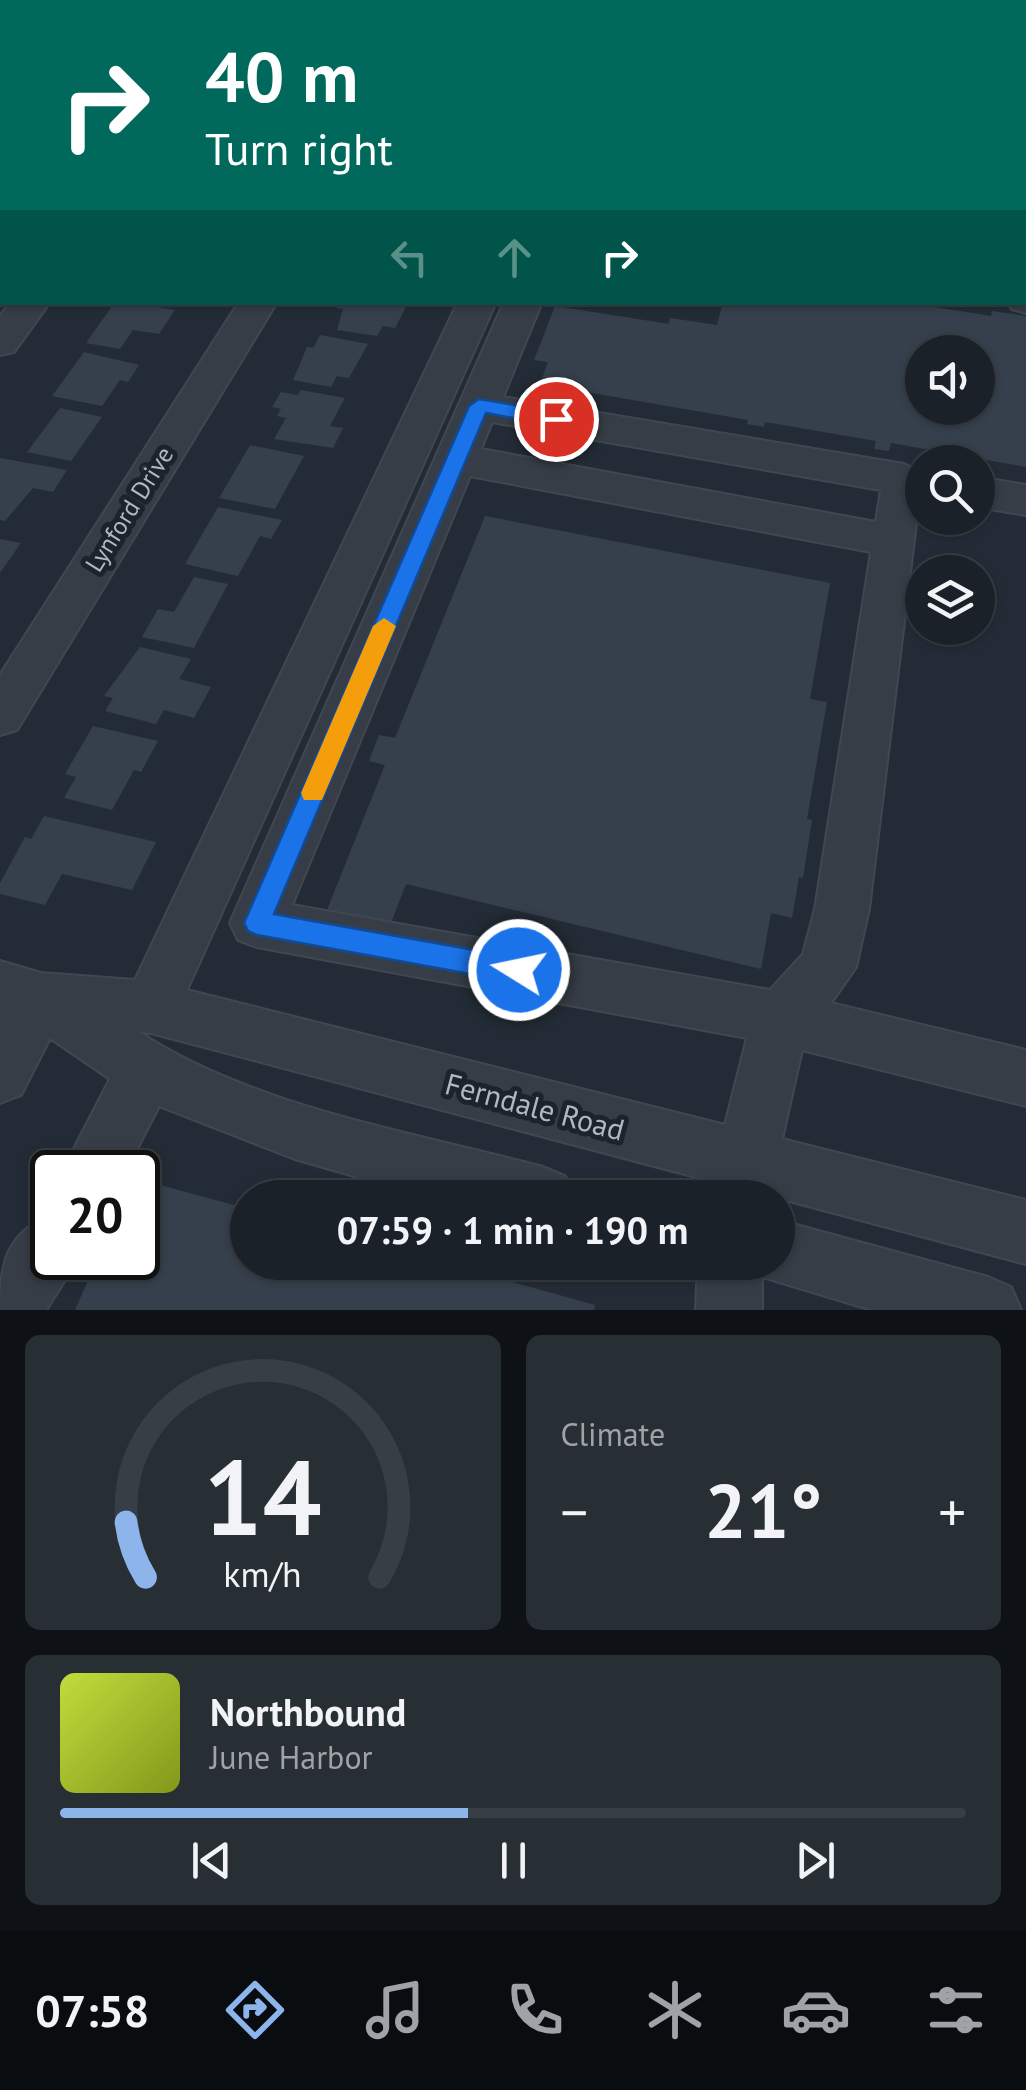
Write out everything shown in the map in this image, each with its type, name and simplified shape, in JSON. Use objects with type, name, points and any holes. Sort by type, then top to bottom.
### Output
[{"type":"street","points":[[0,343],[29,305]]},
{"type":"street","name":"Lynford Drive","points":[[0,716],[256,305]]},
{"type":"street","points":[[151,1006],[476,305]]},
{"type":"street","points":[[522,305],[257,923],[781,1018],[1026,1078]]},
{"type":"street","points":[[479,406],[905,480]]},
{"type":"street","points":[[456,459],[895,541]]},
{"type":"street","points":[[995,495],[1026,500]]},
{"type":"street","points":[[740,1179],[781,1018],[828,967],[842,909],[895,541],[905,508]]},
{"type":"street","points":[[0,1075],[20,993],[146,1070],[295,1130],[477,1180]]},
{"type":"street","name":"Ferndale Road","points":[[20,993],[151,1006],[740,1179],[1026,1232]]},
{"type":"street","points":[[104,1150],[146,1070]]},
{"type":"street","points":[[795,1259],[884,1296],[988,1310]]},
{"type":"street","points":[[7,1310],[30,1277]]},
{"type":"street","points":[[728,1310],[729,1280]]},
{"type":"building","points":[[113,305],[175,310],[159,334],[133,330],[120,349],[86,343]]},
{"type":"building","points":[[407,305],[395,328],[383,326],[377,336],[337,330],[343,309],[336,308]]},
{"type":"building","points":[[722,305],[921,305],[991,316],[992,311],[1026,316],[1026,467],[995,461],[995,445],[891,443],[889,451],[874,449],[876,441],[765,422],[764,427],[747,424],[748,420],[540,384],[548,362],[534,360],[555,306],[669,324],[670,318],[717,325]]},
{"type":"building","points":[[320,335],[368,344],[349,378],[337,376],[331,387],[293,380],[307,347],[313,348]]},
{"type":"building","points":[[84,352],[139,365],[128,382],[120,380],[102,406],[52,396]]},
{"type":"building","points":[[301,390],[345,398],[330,426],[343,428],[333,448],[274,439],[286,418],[277,416],[281,409],[272,407],[281,392],[298,395]]},
{"type":"building","points":[[60,408],[102,417],[71,461],[27,452]]},
{"type":"building","points":[[250,445],[304,456],[275,509],[219,498]]},
{"type":"building","points":[[0,458],[67,470],[53,492],[33,488],[5,521],[0,520]]},
{"type":"building","points":[[218,507],[282,520],[271,539],[260,536],[238,576],[185,564]]},
{"type":"building","points":[[485,516],[830,583],[810,699],[827,702],[807,819],[812,820],[803,878],[799,877],[792,918],[771,913],[761,969],[406,884],[386,936],[323,920],[385,765],[369,761],[379,735],[395,738]]},
{"type":"building","points":[[0,539],[21,543],[0,573]]},
{"type":"building","points":[[194,577],[228,584],[194,648],[142,637],[158,609],[174,612]]},
{"type":"building","points":[[140,647],[191,659],[179,679],[211,687],[194,718],[164,710],[156,724],[105,711],[113,698],[104,696]]},
{"type":"building","points":[[93,726],[158,741],[141,772],[134,770],[112,810],[64,798],[76,777],[65,774]]},
{"type":"building","points":[[44,816],[156,842],[132,890],[62,874],[45,905],[0,894],[0,883],[25,837],[31,839]]},
{"type":"building","points":[[160,1185],[230,1204],[230,1280],[505,1280],[595,1305],[594,1310],[75,1310],[88,1280],[160,1280]]},
{"type":"slow traffic","points":[[313,793],[384,626]]},
{"type":"route","points":[[519,970],[257,923],[479,406],[556,419]]}]
